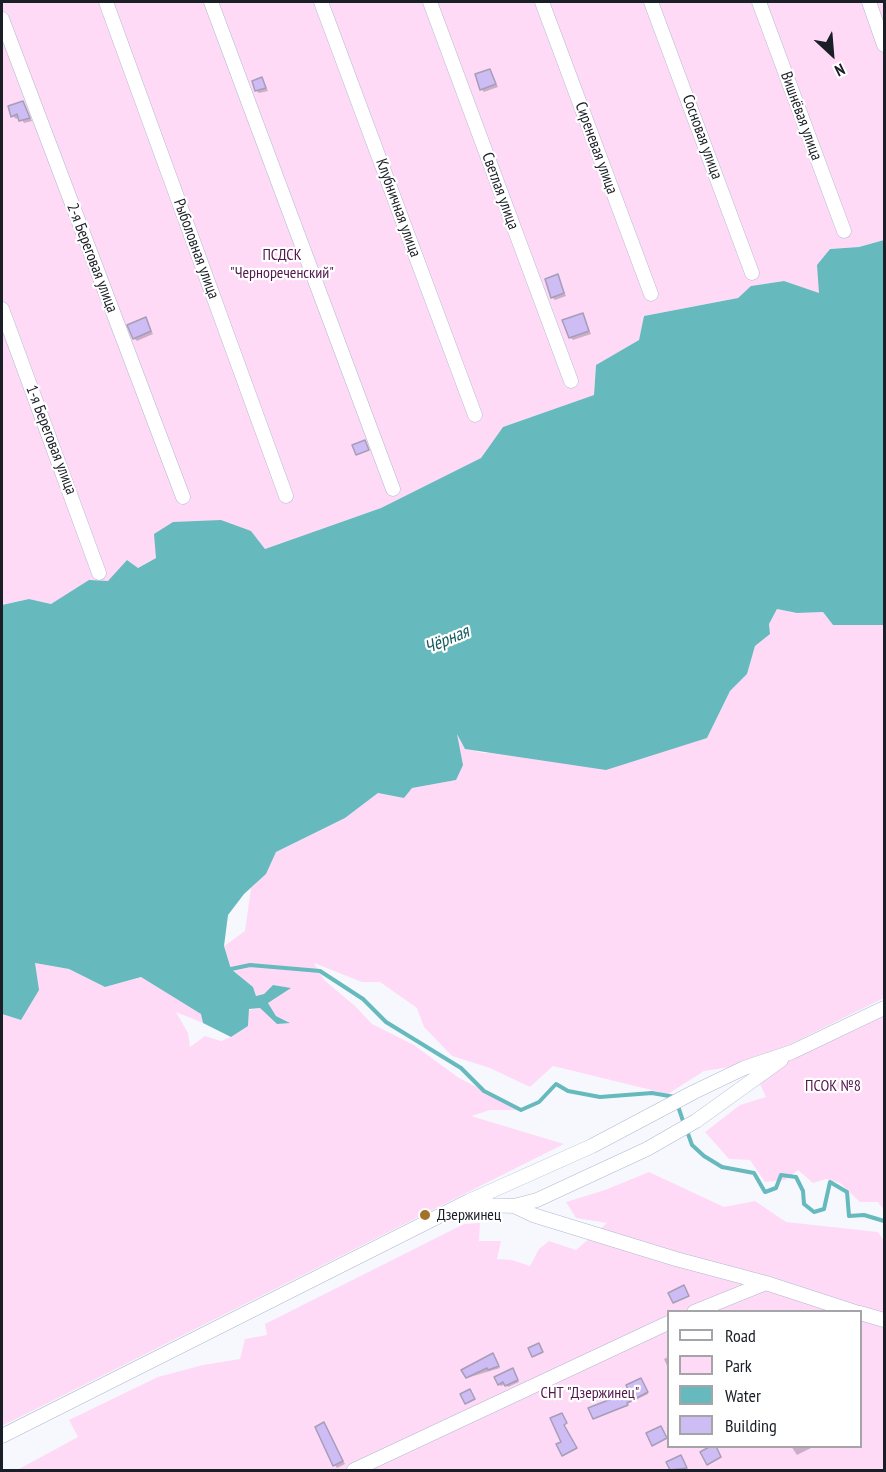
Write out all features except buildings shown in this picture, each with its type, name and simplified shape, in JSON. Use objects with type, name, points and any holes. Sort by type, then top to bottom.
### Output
[{"type":"street","name":"Рыболовная улица","points":[[106,2],[286,496]]},
{"type":"street","points":[[211,2],[393,489]]},
{"type":"street","name":"Клубничная улица","points":[[321,2],[475,415]]},
{"type":"street","name":"Светлая улица","points":[[430,2],[571,381]]},
{"type":"street","name":"Сиреневая улица","points":[[542,2],[651,294]]},
{"type":"street","name":"Сосновая улица","points":[[651,2],[752,273]]},
{"type":"street","name":"Вишнёвая улица","points":[[759,2],[844,231]]},
{"type":"street","points":[[868,2],[885,45]]},
{"type":"street","name":"2-я Береговая улица","points":[[2,19],[183,497]]},
{"type":"street","name":"1-я Береговая улица","points":[[2,309],[99,573]]},
{"type":"street","points":[[2,1436],[469,1201],[592,1146],[744,1068],[792,1052],[885,1008]]},
{"type":"street","points":[[444,1215],[485,1205],[514,1206],[537,1200],[663,1141],[792,1052]]},
{"type":"street","points":[[514,1206],[533,1215],[676,1259],[766,1282],[852,1310]]},
{"type":"street","points":[[696,1310],[766,1282]]},
{"type":"street","points":[[862,1313],[885,1320]]},
{"type":"street","points":[[354,1470],[667,1324]]},
{"type":"green space","name":"ПСДСК \"Чернореченский\"","points":[[2,2],[884,2],[884,240],[859,247],[829,249],[820,294],[784,281],[751,286],[738,298],[644,316],[639,340],[596,365],[594,395],[503,427],[481,458],[381,508],[265,549],[251,531],[156,558],[137,568],[127,560],[108,582],[89,581],[51,604],[29,599],[2,605]]},
{"type":"green space","points":[[777,609],[797,613],[823,612],[833,625],[883,625],[884,622],[884,998],[750,1064],[704,1071],[668,1094],[553,1066],[530,1087],[490,1068],[452,1056],[424,1027],[417,1008],[380,982],[362,982],[314,963],[324,980],[372,1024],[414,1045],[459,1078],[521,1110],[490,1110],[471,1116],[564,1144],[2,1426],[2,1014],[21,1020],[35,963],[69,969],[105,987],[141,977],[202,1014],[203,1023],[176,1012],[188,1033],[190,1047],[205,1036],[221,1041],[231,1037],[248,1026],[249,1010],[260,1008],[277,1024],[289,1022],[276,1016],[268,1003],[290,988],[273,985],[264,994],[256,996],[253,987],[231,969],[224,946],[245,931],[251,888],[266,874],[276,852],[345,818],[378,793],[404,798],[411,788],[456,780],[456,731],[465,749],[484,753],[707,738],[730,691],[747,674],[755,646],[770,634],[769,624]]},
{"type":"green space","name":"ПСОК №8","points":[[884,1008],[884,1210],[878,1202],[860,1202],[840,1183],[826,1179],[813,1183],[798,1170],[785,1180],[765,1182],[750,1160],[729,1159],[705,1132],[740,1105],[766,1097],[755,1073]]},
{"type":"green space","name":"СНТ \"Дзержинец\"","points":[[649,1172],[724,1207],[755,1201],[786,1222],[878,1232],[884,1241],[884,1470],[17,1470],[78,1437],[69,1420],[158,1377],[203,1365],[240,1359],[245,1339],[267,1335],[265,1324],[464,1224],[480,1223],[479,1241],[501,1241],[497,1259],[512,1260],[530,1266],[539,1249],[549,1241],[576,1250],[607,1223],[576,1218],[566,1202],[605,1190]]},
{"type":"water","name":"Чёрная","points":[[884,240],[884,625],[833,625],[823,612],[797,613],[777,609],[769,624],[770,634],[755,646],[747,674],[730,691],[707,738],[606,770],[465,749],[457,734],[463,765],[456,780],[412,788],[404,798],[378,793],[345,818],[276,852],[266,874],[244,894],[228,915],[224,946],[231,969],[253,987],[256,996],[264,994],[273,985],[291,988],[268,1003],[276,1016],[290,1023],[277,1024],[260,1008],[249,1009],[248,1026],[231,1037],[203,1023],[201,1014],[141,977],[105,987],[69,969],[35,963],[39,990],[21,1020],[2,1014],[2,605],[29,599],[51,604],[89,580],[108,581],[127,560],[138,568],[156,558],[154,534],[173,522],[221,520],[251,531],[265,549],[381,508],[481,458],[503,427],[594,395],[596,365],[639,340],[644,316],[738,298],[751,286],[784,281],[819,293],[817,265],[830,249],[859,247]]},
{"type":"waterway","points":[[231,969],[250,965],[320,971],[363,999],[386,1022],[461,1068],[484,1091],[521,1110],[539,1102],[556,1084],[568,1091],[600,1097],[652,1093],[675,1097],[684,1124]]},
{"type":"waterway","points":[[687,1131],[692,1145],[704,1156],[722,1167],[754,1173],[765,1192],[776,1188],[781,1175],[796,1177],[803,1191],[804,1204],[814,1212],[824,1209],[830,1182],[847,1192],[849,1216],[864,1215],[884,1221]]},
{"type":"place","name":"Дзержинец","points":[[425,1215]]}]
